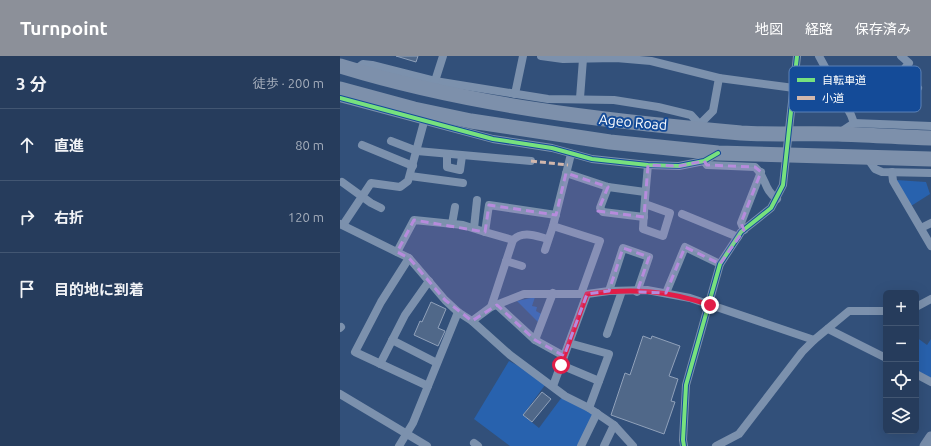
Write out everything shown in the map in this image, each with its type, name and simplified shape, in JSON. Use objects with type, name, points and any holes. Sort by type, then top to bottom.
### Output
[{"type":"highway","name":"Ageo Road","points":[[340,66],[421,89],[548,112],[618,121],[702,126],[742,133],[838,134],[931,138]]},
{"type":"highway","name":"Ageo Road","points":[[340,89],[355,94],[471,121],[610,142],[718,154],[931,160]]},
{"type":"street","points":[[435,81],[443,56]]},
{"type":"street","points":[[516,94],[523,56]]},
{"type":"street","points":[[542,56],[578,58],[616,57],[651,61],[719,78],[789,87]]},
{"type":"street","points":[[796,66],[797,56]]},
{"type":"street","points":[[819,56],[824,66]]},
{"type":"street","points":[[901,56],[909,63],[906,66]]},
{"type":"street","points":[[578,58],[580,98]]},
{"type":"street","points":[[355,70],[363,64],[372,65],[435,81],[548,99],[580,98],[614,100],[677,110],[691,115],[702,126],[713,110],[719,78]]},
{"type":"street","points":[[355,94],[374,108]]},
{"type":"street","points":[[340,98],[424,122],[493,138],[538,146],[592,160],[648,166],[679,166],[704,161],[718,154]]},
{"type":"street","points":[[684,446],[686,385],[710,305],[720,264],[744,230],[760,218],[777,199],[783,185],[791,112]]},
{"type":"street","points":[[849,112],[854,123]]},
{"type":"street","points":[[424,122],[408,181],[400,187],[370,183],[362,197],[341,225],[409,258],[445,300],[458,312],[472,321],[510,355],[565,396],[589,408],[614,425],[633,446]]},
{"type":"street","points":[[838,134],[854,123],[931,126]]},
{"type":"street","points":[[391,141],[417,151],[531,161]]},
{"type":"street","points":[[362,145],[412,166]]},
{"type":"street","points":[[447,154],[447,168],[460,170],[462,156]]},
{"type":"street","points":[[545,250],[556,215],[571,154]]},
{"type":"street","points":[[868,159],[875,169],[892,172],[931,173]]},
{"type":"street","points":[[704,161],[707,165],[755,167],[761,172],[769,193],[777,199]]},
{"type":"street","points":[[644,204],[670,213],[663,236],[643,229],[644,204],[648,166]]},
{"type":"street","points":[[744,230],[741,223],[761,172]]},
{"type":"street","points":[[892,172],[893,181],[931,246]]},
{"type":"street","points":[[566,173],[608,187],[645,192]]},
{"type":"street","points":[[410,176],[463,183]]},
{"type":"street","points":[[342,182],[362,197],[381,208]]},
{"type":"street","points":[[608,187],[600,208],[603,212],[644,217]]},
{"type":"street","points":[[474,228],[477,200]]},
{"type":"street","points":[[485,232],[489,205],[556,215]]},
{"type":"street","points":[[452,224],[455,207]]},
{"type":"street","points":[[682,214],[738,237]]},
{"type":"street","points":[[397,252],[414,220],[474,228],[513,240]]},
{"type":"street","points":[[921,228],[931,223]]},
{"type":"street","points":[[553,226],[600,241],[569,343],[553,386]]},
{"type":"street","points":[[494,306],[513,240],[518,235],[526,234],[548,239]]},
{"type":"street","points":[[666,293],[685,247],[720,264]]},
{"type":"street","points":[[609,291],[624,248],[649,258],[637,292]]},
{"type":"street","points":[[409,258],[380,302],[355,352],[428,386]]},
{"type":"street","points":[[506,261],[522,266]]},
{"type":"street","points":[[380,364],[405,315],[429,281]]},
{"type":"street","points":[[472,321],[494,306],[524,294],[584,294],[609,291],[637,292],[647,290],[666,293],[710,305],[814,340]]},
{"type":"street","points":[[607,334],[622,291]]},
{"type":"street","points":[[535,340],[553,293]]},
{"type":"street","points":[[919,305],[931,299]]},
{"type":"street","points":[[494,306],[535,340],[564,356]]},
{"type":"street","points":[[716,446],[739,434],[773,389],[814,340],[849,311],[883,311]]},
{"type":"street","points":[[399,446],[407,434],[438,363],[458,312]]},
{"type":"street","points":[[828,329],[883,356]]},
{"type":"street","points":[[392,340],[438,363]]},
{"type":"street","points":[[569,343],[609,354],[589,408]]},
{"type":"street","points":[[561,365],[599,380]]},
{"type":"street","points":[[919,376],[931,382]]},
{"type":"street","points":[[340,394],[427,446]]},
{"type":"street","points":[[581,446],[597,413]]},
{"type":"street","points":[[604,446],[614,425]]},
{"type":"street","points":[[925,446],[931,437]]},
{"type":"highlighted area","points":[[704,161],[707,165],[755,167],[761,172],[741,223],[744,230],[720,264],[685,247],[666,293],[637,292],[649,257],[623,248],[609,291],[587,294],[564,356],[535,340],[497,305],[472,321],[445,300],[409,258],[397,252],[414,220],[485,232],[489,205],[556,215],[566,173],[608,187],[598,211],[644,217],[648,165],[679,166]]},
{"type":"shaded area","points":[[896,180],[926,182],[930,194],[911,206]]},
{"type":"shaded area","points":[[535,297],[532,306],[537,307],[536,311],[543,315],[539,323],[517,301]]},
{"type":"shaded area","points":[[919,339],[927,345],[931,339],[931,380],[919,373]]},
{"type":"shaded area","points":[[509,361],[528,371],[545,385],[523,415],[539,428],[562,397],[594,415],[579,446],[510,446],[474,419]]},
{"type":"building","points":[[396,56],[418,56],[416,62]]},
{"type":"building","points":[[431,302],[446,309],[438,328],[445,331],[438,346],[414,335]]},
{"type":"building","points":[[643,336],[651,339],[652,336],[680,346],[669,376],[678,379],[671,401],[675,402],[664,434],[611,415],[625,373],[630,375]]},
{"type":"building","points":[[542,392],[551,399],[532,422],[523,415]]},
{"type":"marked path","points":[[531,161],[568,165]]},
{"type":"cycle path","points":[[796,66],[797,56]]},
{"type":"cycle path","points":[[340,98],[493,139],[552,148],[592,159],[648,165],[679,166],[704,161],[718,153]]},
{"type":"cycle path","points":[[684,446],[686,385],[720,264],[741,232],[771,208],[783,185],[791,112]]},
{"type":"route","points":[[561,365],[587,294],[609,291],[637,292],[647,290],[690,298],[710,305]]}]
